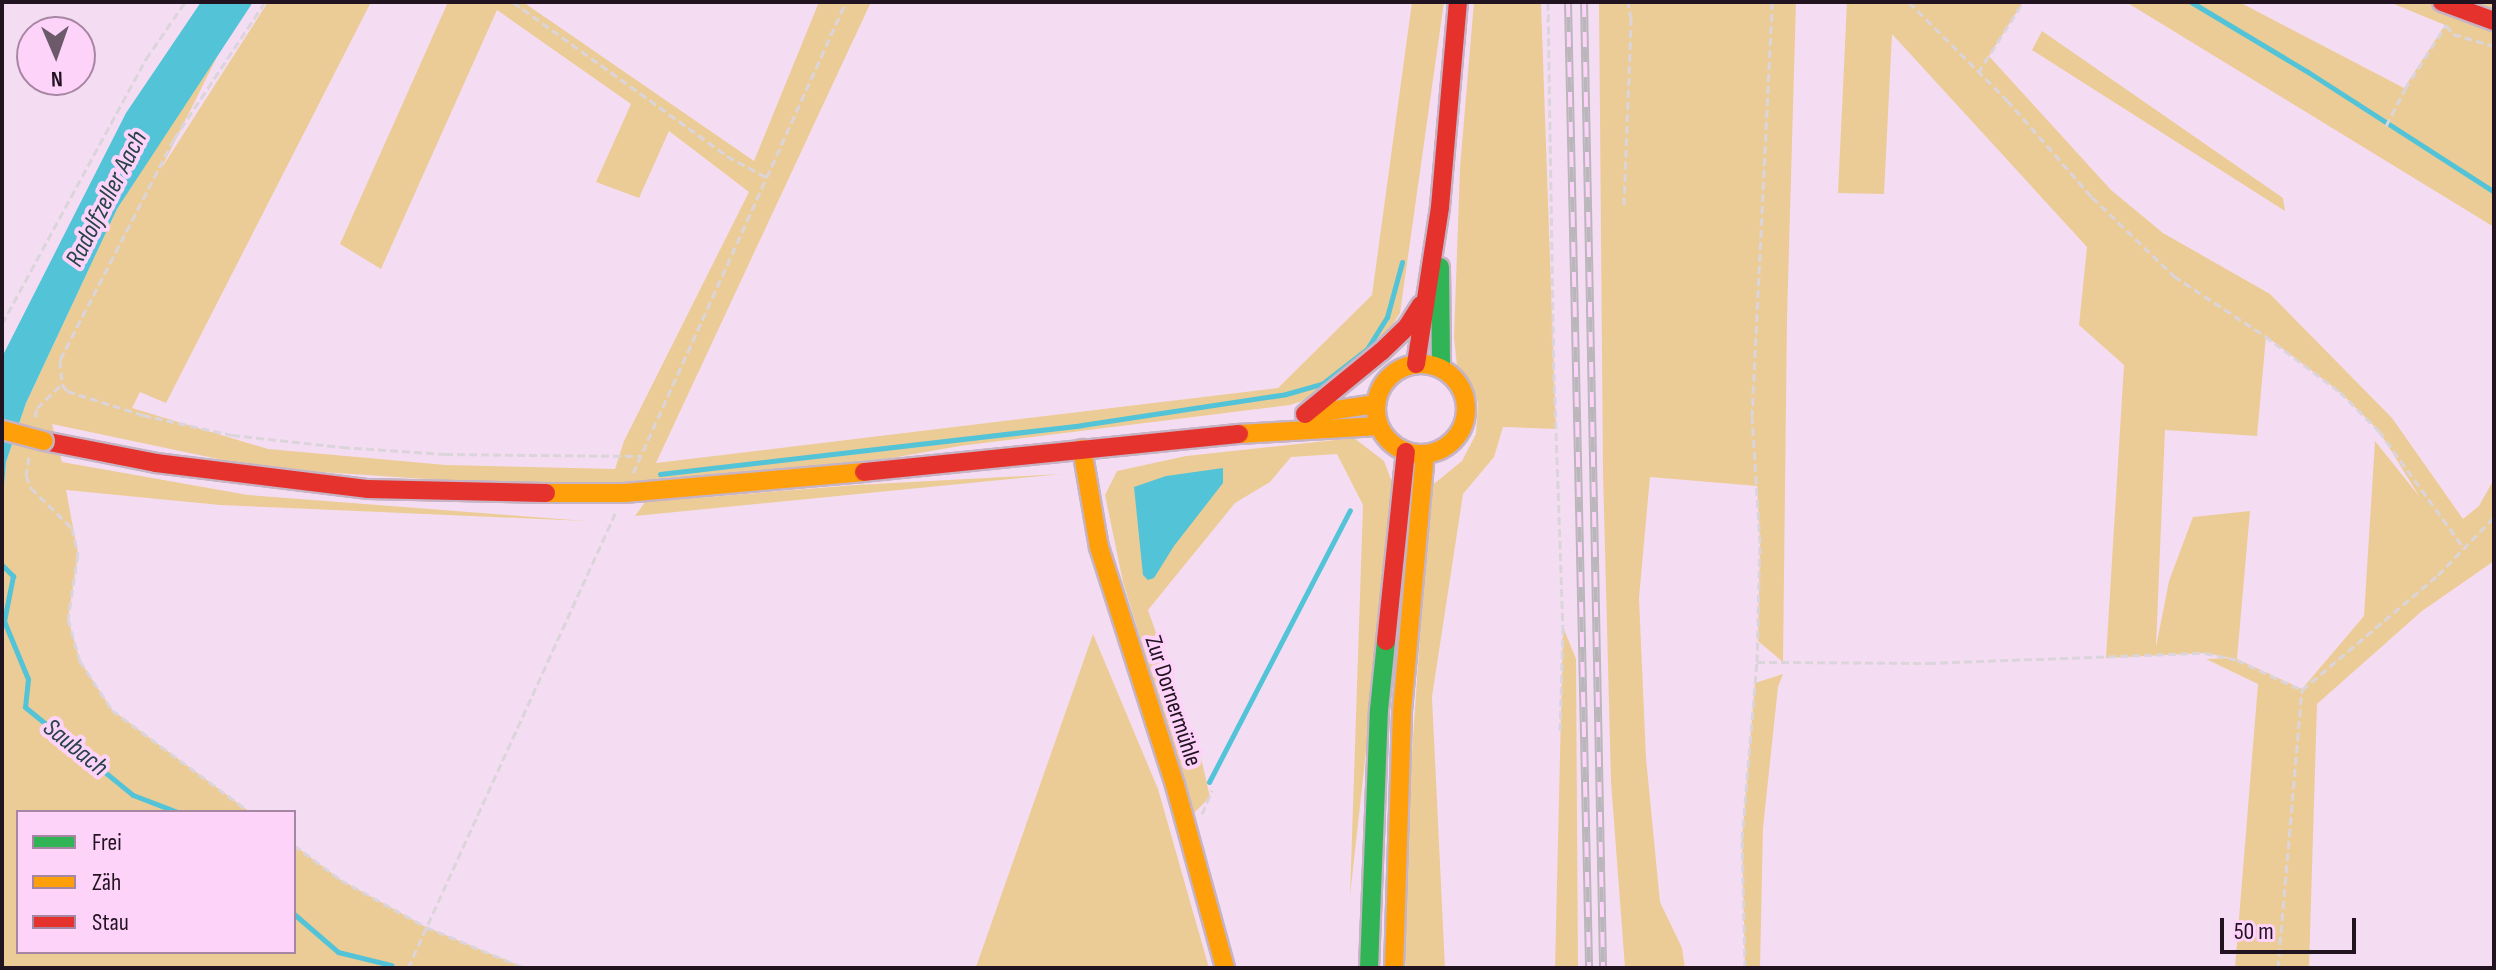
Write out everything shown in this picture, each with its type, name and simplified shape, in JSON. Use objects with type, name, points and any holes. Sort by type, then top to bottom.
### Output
[{"type":"street","points":[[1416,364],[1440,207],[1458,2]]},
{"type":"street","points":[[2442,2],[2494,21]]},
{"type":"street","points":[[1440,207],[1441,368]]},
{"type":"street","points":[[1305,414],[1407,327],[1426,298]]},
{"type":"street","points":[[1416,364],[1441,368],[1463,391],[1467,412],[1453,441],[1415,453],[1390,442],[1379,426],[1376,404],[1389,377],[1416,364]]},
{"type":"street","points":[[1240,434],[1305,414],[1376,404]]},
{"type":"street","points":[[2,430],[37,444],[170,465],[368,489],[466,494],[624,493],[755,483],[1240,434],[1379,426]]},
{"type":"street","name":"Zur Dornermühle","points":[[1082,449],[1099,547],[1175,785],[1225,968]]},
{"type":"street","points":[[1369,968],[1368,931],[1379,710],[1415,453]]},
{"type":"street","points":[[1394,968],[1402,711],[1415,453]]},
{"type":"path","points":[[2,324],[146,59],[185,2]]},
{"type":"path","points":[[265,2],[174,139],[60,360],[62,384],[67,391],[103,404],[232,435],[445,454],[641,456]]},
{"type":"path","points":[[513,2],[727,156],[768,178]]},
{"type":"path","points":[[408,968],[846,2]]},
{"type":"path","points":[[1548,2],[1554,373],[1563,627],[1560,733]]},
{"type":"path","points":[[1624,205],[1631,19],[1628,2]]},
{"type":"path","points":[[1745,968],[1742,839],[1757,662],[1760,543],[1752,417],[1772,2]]},
{"type":"path","points":[[1909,2],[2092,197],[2174,276],[2265,336],[2340,392],[2379,431],[2464,548]]},
{"type":"path","points":[[1978,73],[2023,2]]},
{"type":"path","points":[[2386,126],[2405,89],[2446,25]]},
{"type":"path","points":[[35,421],[37,408],[62,384]]},
{"type":"path","points":[[37,444],[26,475],[31,488],[72,528],[78,554],[68,619],[80,661],[112,710],[247,810]]},
{"type":"path","points":[[2278,968],[2302,690],[2438,575],[2494,517]]},
{"type":"path","points":[[1757,662],[1944,663],[2205,653],[2237,660],[2302,690]]},
{"type":"path","points":[[296,846],[341,880],[426,927],[525,968]]},
{"type":"shaded area","points":[[268,2],[371,2],[166,403],[140,392],[132,408],[268,449],[446,465],[615,469],[624,441],[749,192],[669,131],[639,198],[596,182],[631,104],[497,10],[381,269],[340,244],[448,2],[523,2],[754,161],[819,2],[871,2],[656,463],[1278,388],[1372,295],[1412,2],[1444,2],[1400,313],[1379,346],[1317,396],[1290,405],[960,446],[863,463],[652,482],[486,483],[261,468],[52,424],[62,462],[248,495],[586,521],[220,505],[66,490],[78,554],[68,619],[80,661],[112,710],[247,810],[16,810],[16,954],[296,954],[296,846],[341,880],[426,927],[525,968],[2,968],[2,510],[6,462],[26,403],[117,209],[223,45],[161,169]]},
{"type":"shaded area","points":[[1474,2],[1541,3],[1556,429],[1503,427],[1494,457],[1463,494],[1432,697],[1445,968],[1406,968],[1403,886],[1430,487],[1462,461],[1476,434],[1478,402],[1457,366],[1454,337],[1460,168]]},
{"type":"shaded area","points":[[1599,2],[1796,2],[1787,319],[1783,662],[1758,641],[1760,543],[1757,486],[1650,477],[1639,598],[1646,758],[1660,902],[1682,948],[1685,968],[1625,968],[1611,782],[1603,472]]},
{"type":"shaded area","points":[[1847,2],[2023,2],[1989,56],[2111,190],[2163,233],[2270,294],[2392,418],[2463,519],[2479,506],[2494,479],[2494,561],[2422,611],[2317,704],[2309,968],[2235,968],[2258,684],[2206,659],[2231,658],[2205,653],[2106,658],[2124,365],[2079,325],[2087,247],[1892,34],[1884,194],[1838,193]],"holes":[[[2266,336],[2340,392],[2379,431],[2419,496],[2375,441],[2364,616],[2302,689],[2237,659],[2250,511],[2193,517],[2169,581],[2156,647],[2165,430],[2257,436]]]},
{"type":"shaded area","points":[[2126,2],[2239,2],[2404,88],[2445,25],[2389,2],[2494,2],[2494,227]]},
{"type":"shaded area","points":[[2042,31],[2283,198],[2285,211],[2032,50]]},
{"type":"shaded area","points":[[1354,438],[1384,461],[1395,490],[1350,896],[1363,505],[1337,454],[1291,457],[1270,482],[1235,503],[1148,610],[1202,762],[1210,797],[1194,813],[1123,582],[1105,495],[1117,471],[1186,456]]},
{"type":"shaded area","points":[[1062,474],[635,516],[645,502],[856,485]]},
{"type":"shaded area","points":[[1563,627],[1576,659],[1578,968],[1555,968]]},
{"type":"shaded area","points":[[1093,634],[1158,789],[1209,968],[976,967]]},
{"type":"shaded area","points":[[1783,674],[1778,687],[1763,828],[1760,968],[1745,968],[1742,839],[1755,683]]},
{"type":"water","name":"Radolfzeller Aach","points":[[201,2],[253,2],[117,209],[26,403],[6,462],[2,510],[2,357],[126,113]]},
{"type":"water","points":[[1223,468],[1223,483],[1174,546],[1154,578],[1148,580],[1143,575],[1134,487],[1166,476]]},
{"type":"waterway","points":[[2191,2],[2308,72],[2494,192]]},
{"type":"waterway","points":[[660,474],[1082,425],[1286,394],[1322,384],[1367,349],[1387,317],[1402,262]]},
{"type":"waterway","points":[[1209,782],[1350,510]]},
{"type":"waterway","name":"Saubach","points":[[2,565],[13,576],[4,621],[28,679],[25,707],[133,795],[172,810]]},
{"type":"waterway","name":"Saubach","points":[[296,916],[338,952],[391,965]]},
{"type":"railway","points":[[1568,2],[1589,968]]},
{"type":"railway","points":[[1584,2],[1603,968]]},
{"type":"traffic: fast","points":[[1440,267],[1441,368]]},
{"type":"traffic: fast","points":[[1369,968],[1379,710],[1386,641]]},
{"type":"traffic: slow","points":[[1421,364],[1438,367],[1453,377],[1463,392],[1466,409],[1463,426],[1453,441],[1438,451],[1421,454],[1404,451],[1389,441],[1379,426],[1376,409],[1379,392],[1389,377],[1404,367],[1421,364]]},
{"type":"traffic: slow","points":[[1309,414],[1376,404]]},
{"type":"traffic: slow","points":[[1239,434],[1379,426]]},
{"type":"traffic: slow","points":[[2,430],[44,441]]},
{"type":"traffic: slow","points":[[1082,449],[1099,547],[1175,785],[1225,968]]},
{"type":"traffic: slow","points":[[1394,968],[1402,711],[1425,454]]},
{"type":"traffic: slow","points":[[546,493],[624,493],[864,472]]},
{"type":"traffic: jam","points":[[1416,364],[1440,207],[1458,2]]},
{"type":"traffic: jam","points":[[2442,2],[2494,21]]},
{"type":"traffic: jam","points":[[1305,414],[1382,351],[1407,327],[1421,305]]},
{"type":"traffic: jam","points":[[864,472],[1239,434]]},
{"type":"traffic: jam","points":[[44,441],[156,463],[368,489],[546,493]]},
{"type":"traffic: jam","points":[[1386,641],[1406,452]]}]
